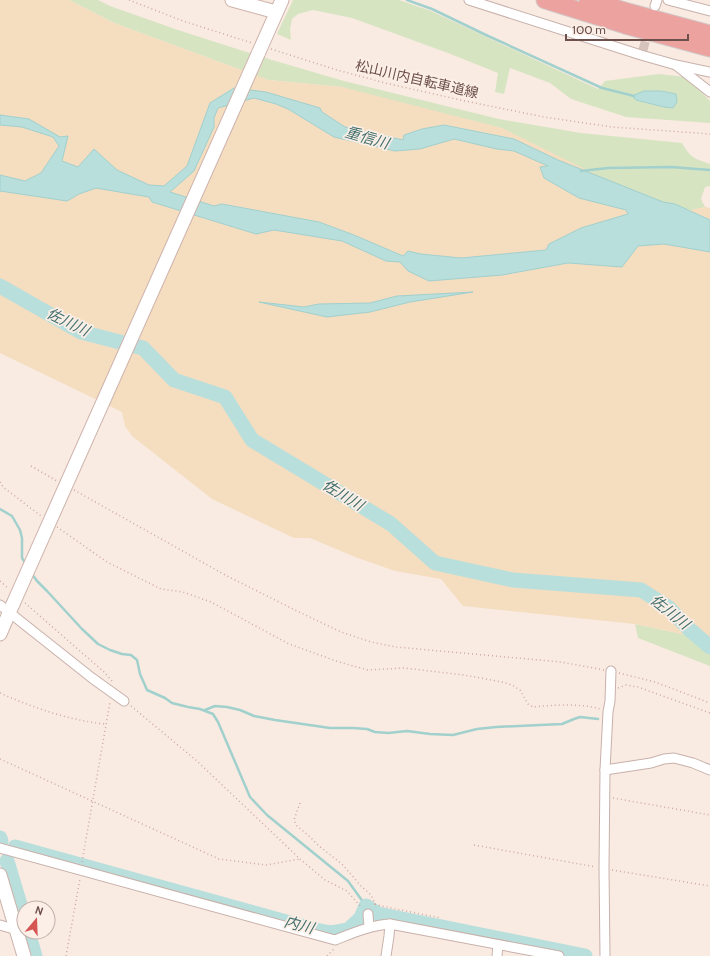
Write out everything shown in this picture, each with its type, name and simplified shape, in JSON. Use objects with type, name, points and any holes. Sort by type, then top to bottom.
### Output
[{"type":"highway","points":[[545,0],[625,25],[710,48]]},
{"type":"highway","points":[[588,0],[710,34]]},
{"type":"street","points":[[232,0],[276,12]]},
{"type":"street","points":[[0,634],[12,603],[282,0]]},
{"type":"street","points":[[469,0],[642,52],[676,65],[710,72]]},
{"type":"street","points":[[668,0],[710,11]]},
{"type":"street","points":[[676,65],[710,92]]},
{"type":"street","points":[[12,603],[92,678],[124,701]]},
{"type":"street","points":[[605,956],[605,770],[611,671]]},
{"type":"street","points":[[605,770],[651,763],[664,758],[674,758],[693,763],[710,770]]},
{"type":"street","points":[[0,848],[82,867],[335,940],[379,924],[390,924],[559,956]]},
{"type":"street","points":[[0,875],[16,927]]},
{"type":"street","points":[[369,927],[371,910]]},
{"type":"street","points":[[386,956],[390,924]]},
{"type":"street","points":[[0,925],[16,930]]},
{"type":"street","points":[[20,940],[24,956]]},
{"type":"street","points":[[497,956],[498,945]]},
{"type":"path","name":"松山川内自転車道線","points":[[129,0],[260,50],[385,83],[544,117],[612,127],[710,134]]},
{"type":"path","points":[[31,466],[59,482]]},
{"type":"path","points":[[0,482],[3,487],[45,519]]},
{"type":"path","points":[[73,489],[227,576],[296,611],[371,642],[396,647],[561,662],[611,671],[655,682],[710,703]]},
{"type":"path","points":[[52,523],[107,562],[161,589],[183,592],[211,602],[289,644],[339,662],[368,670],[404,668],[472,676],[512,685],[520,690],[528,704],[533,707],[574,705],[596,708],[608,712]]},
{"type":"path","points":[[0,581],[12,603],[104,672],[112,682]]},
{"type":"path","points":[[616,692],[618,688],[622,686],[632,685],[710,713]]},
{"type":"path","points":[[66,956],[112,692]]},
{"type":"path","points":[[0,693],[61,716],[106,724]]},
{"type":"path","points":[[124,701],[196,761],[300,859],[325,880],[347,891],[359,905],[371,910],[376,904]]},
{"type":"path","points":[[0,759],[219,859],[266,865],[300,859]]},
{"type":"path","points":[[605,796],[710,815]]},
{"type":"path","points":[[300,803],[294,820],[296,826],[342,864],[360,886],[371,895],[376,904],[441,918]]},
{"type":"path","points":[[474,845],[710,886]]},
{"type":"green space","points":[[69,0],[98,0],[110,6],[178,30],[272,60],[344,81],[499,119],[581,133],[682,143],[693,157],[710,164],[710,186],[705,187],[701,199],[705,207],[675,214],[342,87],[268,80],[114,23]]},
{"type":"green space","points":[[293,0],[399,0],[431,11],[598,89],[605,81],[659,74],[686,77],[710,101],[710,123],[626,117],[571,99],[550,83],[510,68],[504,94],[495,92],[498,73],[352,18],[313,10],[298,14],[292,19],[290,29],[291,40],[277,34]]},
{"type":"green space","points":[[635,624],[710,640],[710,666],[638,638]]},
{"type":"sand","points":[[0,0],[69,0],[114,23],[268,80],[342,87],[502,128],[675,214],[705,207],[710,208],[710,640],[635,624],[463,606],[441,579],[395,571],[355,557],[310,538],[294,538],[212,499],[132,436],[125,426],[122,412],[0,353]]},
{"type":"water","name":"重信川","points":[[234,88],[266,92],[320,108],[322,112],[345,127],[403,140],[404,135],[422,129],[444,125],[514,139],[558,160],[663,202],[675,204],[710,220],[710,252],[664,244],[638,246],[622,267],[568,263],[502,275],[429,281],[408,271],[400,262],[386,261],[342,241],[274,230],[256,234],[152,202],[149,197],[96,188],[79,194],[67,201],[0,191],[0,175],[25,181],[41,173],[59,146],[53,137],[22,127],[0,125],[0,115],[29,119],[60,137],[68,136],[62,161],[78,167],[94,149],[117,170],[149,185],[164,186],[187,166],[210,103]],"holes":[[[254,98],[288,109],[334,137],[395,151],[420,149],[454,139],[497,149],[514,151],[548,166],[540,167],[544,178],[579,198],[626,210],[628,214],[581,228],[549,244],[546,250],[461,258],[421,254],[408,251],[403,256],[319,222],[222,204],[214,206],[170,192],[194,171],[214,127],[214,118],[218,108]]]},
{"type":"water","points":[[644,91],[661,91],[676,94],[677,102],[673,108],[664,107],[636,100],[632,96]]},
{"type":"water","points":[[473,292],[410,302],[370,312],[327,317],[259,302],[304,307],[319,304],[370,303],[397,296]]},
{"type":"waterway","points":[[407,0],[432,9],[602,88],[634,96]]},
{"type":"waterway","points":[[581,171],[608,168],[671,167],[710,170]]},
{"type":"waterway","name":"佐川川","points":[[0,286],[81,332],[143,348],[174,380],[225,397],[252,440],[391,524],[435,563],[513,580],[641,590],[668,607],[689,629],[710,647]]},
{"type":"waterway","points":[[0,509],[12,516],[20,530],[22,538],[22,558],[26,564]]},
{"type":"waterway","points":[[32,574],[82,629],[98,644],[110,650],[131,655],[137,660],[140,674],[147,690],[165,698],[172,703],[200,709],[213,714],[218,722],[250,797],[267,815],[348,881],[366,906]]},
{"type":"waterway","points":[[205,710],[215,706],[227,707],[240,710],[254,716],[330,728],[367,729],[375,732],[388,733],[407,731],[453,735],[477,729],[496,727],[562,724],[580,717],[598,719]]},
{"type":"waterway","name":"内川","points":[[15,847],[319,931],[331,933],[348,930],[361,918],[366,906],[378,914],[585,956]]},
{"type":"waterway","points":[[7,861],[19,900]]},
{"type":"waterway","points":[[30,940],[35,956]]},
{"type":"tunnel","points":[[643,50],[649,28]]}]
